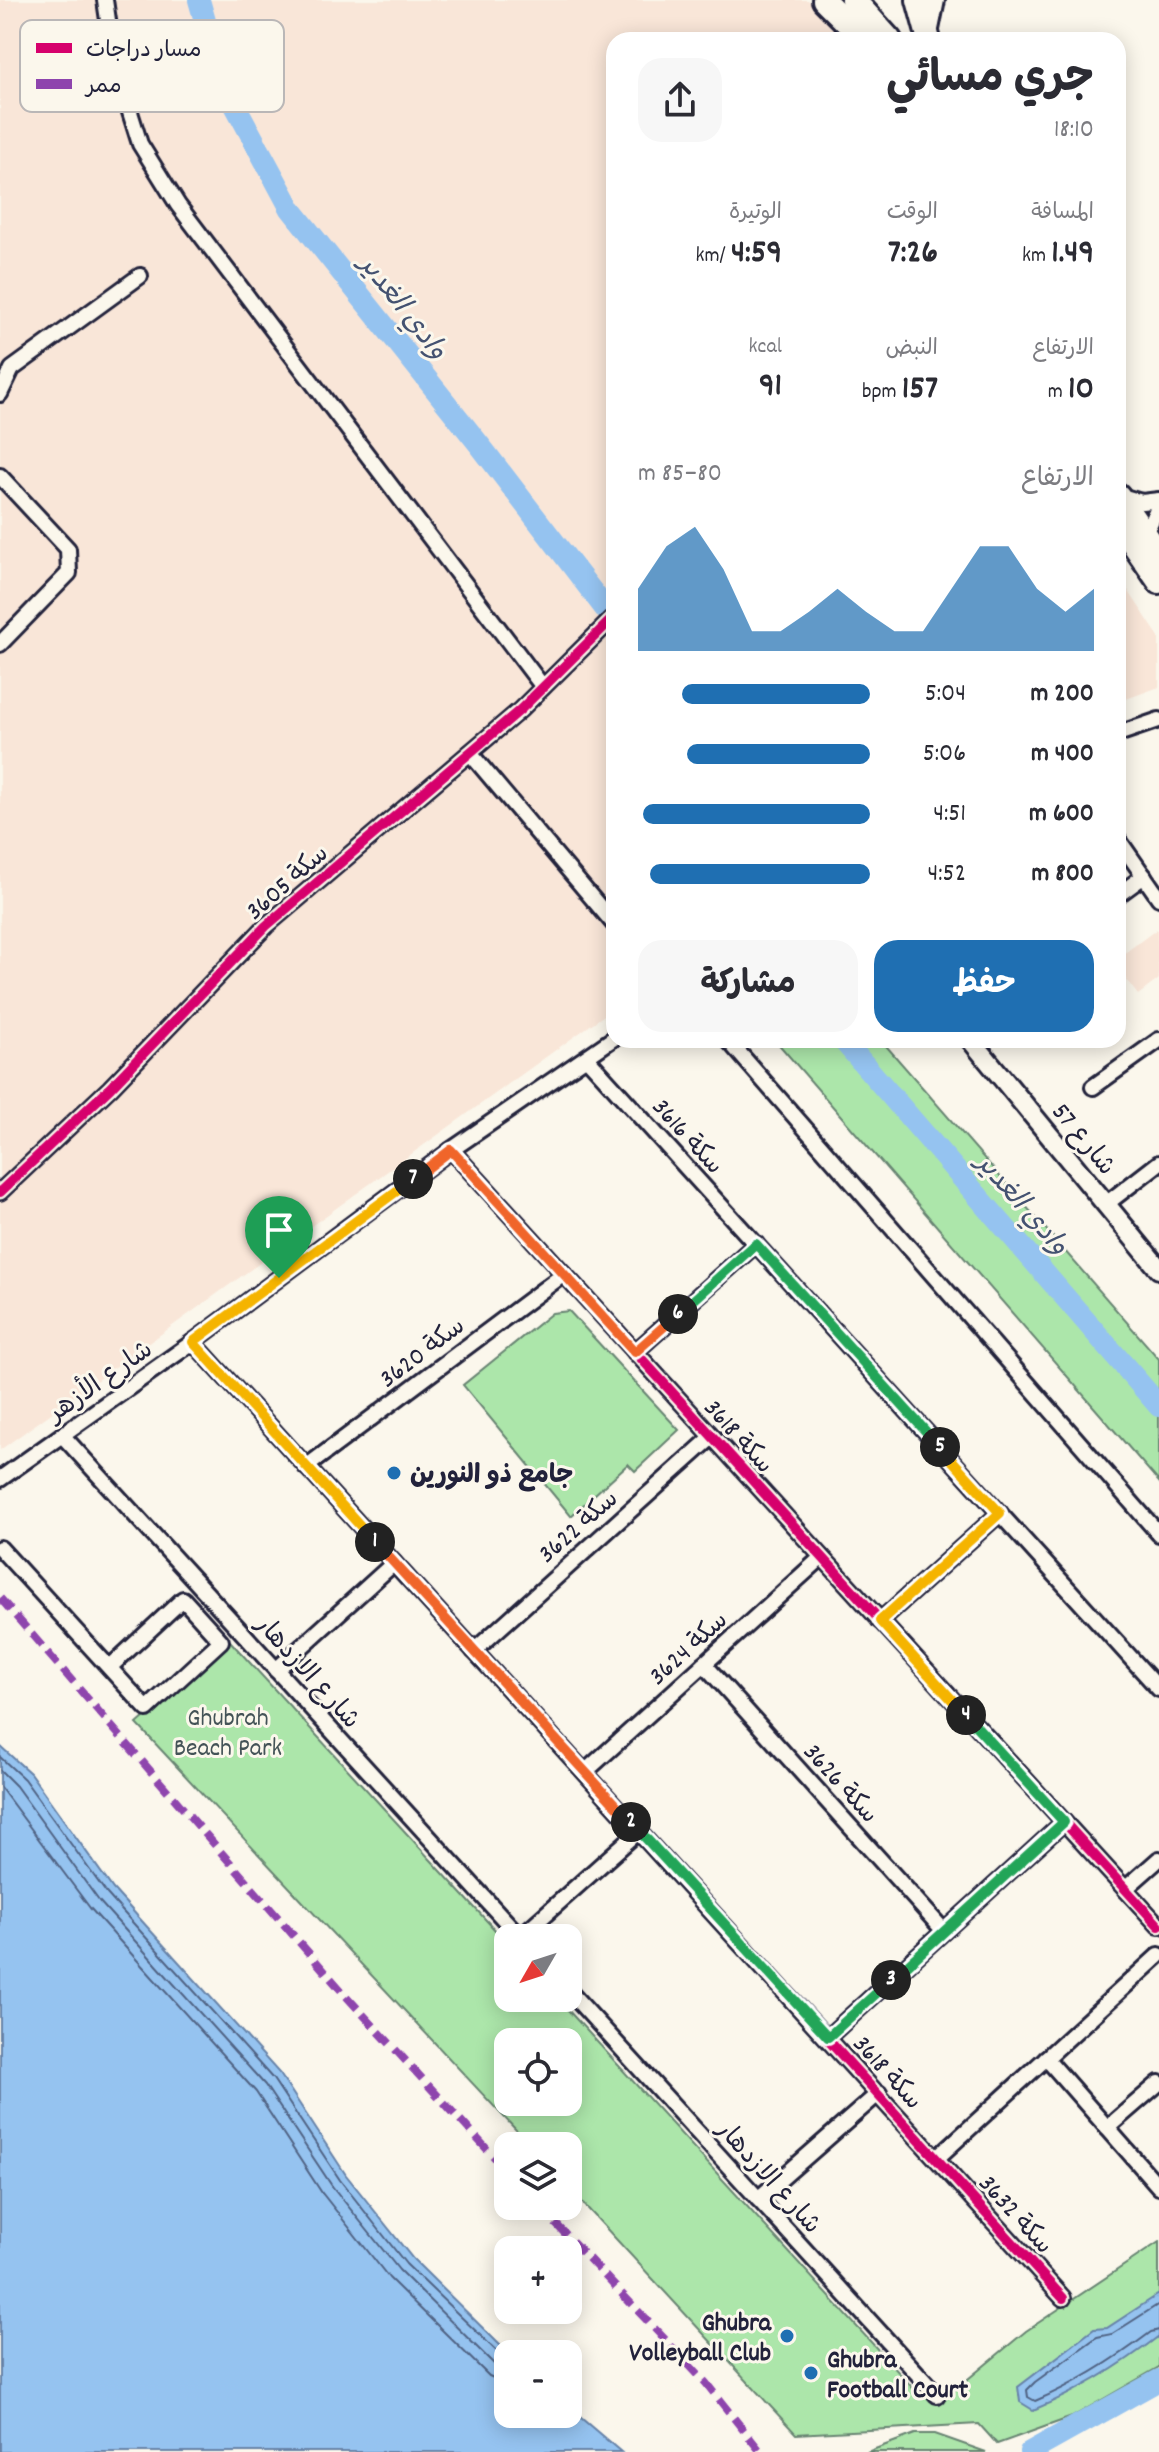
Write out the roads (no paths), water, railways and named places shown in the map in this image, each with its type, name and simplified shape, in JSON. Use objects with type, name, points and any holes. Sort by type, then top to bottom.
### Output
[{"type":"highway","points":[[853,0],[882,32]]},
{"type":"main road","points":[[824,0],[856,32]]},
{"type":"main road","points":[[918,0],[926,32]]},
{"type":"main road","points":[[1126,507],[1159,555]]},
{"type":"main road","points":[[1126,534],[1159,582]]},
{"type":"street","points":[[105,0],[108,20]]},
{"type":"street","points":[[929,32],[935,0]]},
{"type":"street","points":[[130,112],[140,144],[178,205],[543,687]]},
{"type":"street","points":[[0,394],[12,369],[140,276]]},
{"type":"street","points":[[0,358],[12,369]]},
{"type":"street","points":[[0,476],[68,549],[69,573],[0,644]]},
{"type":"street","points":[[1126,498],[1159,502],[1145,534]]},
{"type":"street","name":"سكة 3605","points":[[0,1192],[110,1088],[266,926],[470,753],[606,625]]},
{"type":"street","points":[[1126,731],[1159,720]]},
{"type":"street","points":[[470,753],[606,914]]},
{"type":"street","points":[[1126,850],[1159,898]]},
{"type":"street","points":[[1126,889],[1144,876]]},
{"type":"street","points":[[1093,1087],[1159,1040]]},
{"type":"street","name":"شارع الأزهر","points":[[0,1479],[193,1342],[451,1150],[606,1044]]},
{"type":"street","points":[[735,1048],[1159,1534]]},
{"type":"street","name":"شارع 57","points":[[978,1048],[1159,1269]]},
{"type":"street","name":"سكة 3616","points":[[587,1058],[1159,1689]]},
{"type":"street","name":"سكة 3618","points":[[451,1150],[1159,1926]]},
{"type":"street","points":[[1106,1204],[1159,1163]]},
{"type":"street","points":[[635,1352],[756,1244]]},
{"type":"street","name":"سكة 3620","points":[[306,1467],[564,1274]]},
{"type":"street","name":"سكة 3618","points":[[193,1342],[938,2157]]},
{"type":"street","name":"شارع الازدهار","points":[[62,1435],[507,1924]]},
{"type":"street","name":"سكة 3622","points":[[474,1651],[712,1437]]},
{"type":"street","points":[[880,1621],[1000,1513]]},
{"type":"street","points":[[0,1548],[147,1709],[221,1641],[183,1599],[110,1667]]},
{"type":"street","name":"سكة 3624","points":[[585,1772],[822,1557]]},
{"type":"street","points":[[276,1670],[394,1563]]},
{"type":"street","name":"سكة 3626","points":[[704,1664],[944,1931]]},
{"type":"street","points":[[828,2037],[1064,1822]]},
{"type":"street","points":[[536,1924],[639,1831]]},
{"type":"street","points":[[1125,1889],[1159,1859]]},
{"type":"street","points":[[938,2157],[1159,1955]]},
{"type":"street","name":"شارع الازدهار","points":[[582,2005],[937,2395]]},
{"type":"street","points":[[1046,2058],[1159,2187]]},
{"type":"street","points":[[1107,2128],[1159,2083]]},
{"type":"street","points":[[758,2199],[879,2093]]},
{"type":"street","name":"سكة 3632","points":[[938,2157],[1063,2298]]},
{"type":"water","points":[[0,1746],[30,1773],[113,1889],[280,2074],[346,2175],[413,2259],[495,2340],[494,2428],[582,2428],[582,2419],[621,2452],[0,2452]]},
{"type":"water","points":[[1159,2294],[1159,2336],[1114,2368],[1067,2395],[1033,2410],[1020,2402],[1018,2387],[1094,2329],[1107,2328]]},
{"type":"waterway","name":"وادي الغدير","points":[[199,0],[205,20]]},
{"type":"waterway","name":"وادي الغدير","points":[[239,112],[291,209],[482,448],[606,610]]},
{"type":"waterway","name":"وادي الغدير","points":[[850,1048],[1159,1406]]},
{"type":"waterway","name":"وادي الغدير","points":[[1030,2452],[1159,2380]]},
{"type":"place","name":"جامع ذو النورين","points":[[394,1473]]},
{"type":"place","name":"Ghubra Volleyball Club","points":[[787,2336]]},
{"type":"place","name":"Ghubra Football Court","points":[[811,2373]]},
{"type":"park label","name":"Ghubrah Beach Park","points":[[228,1731]]}]
